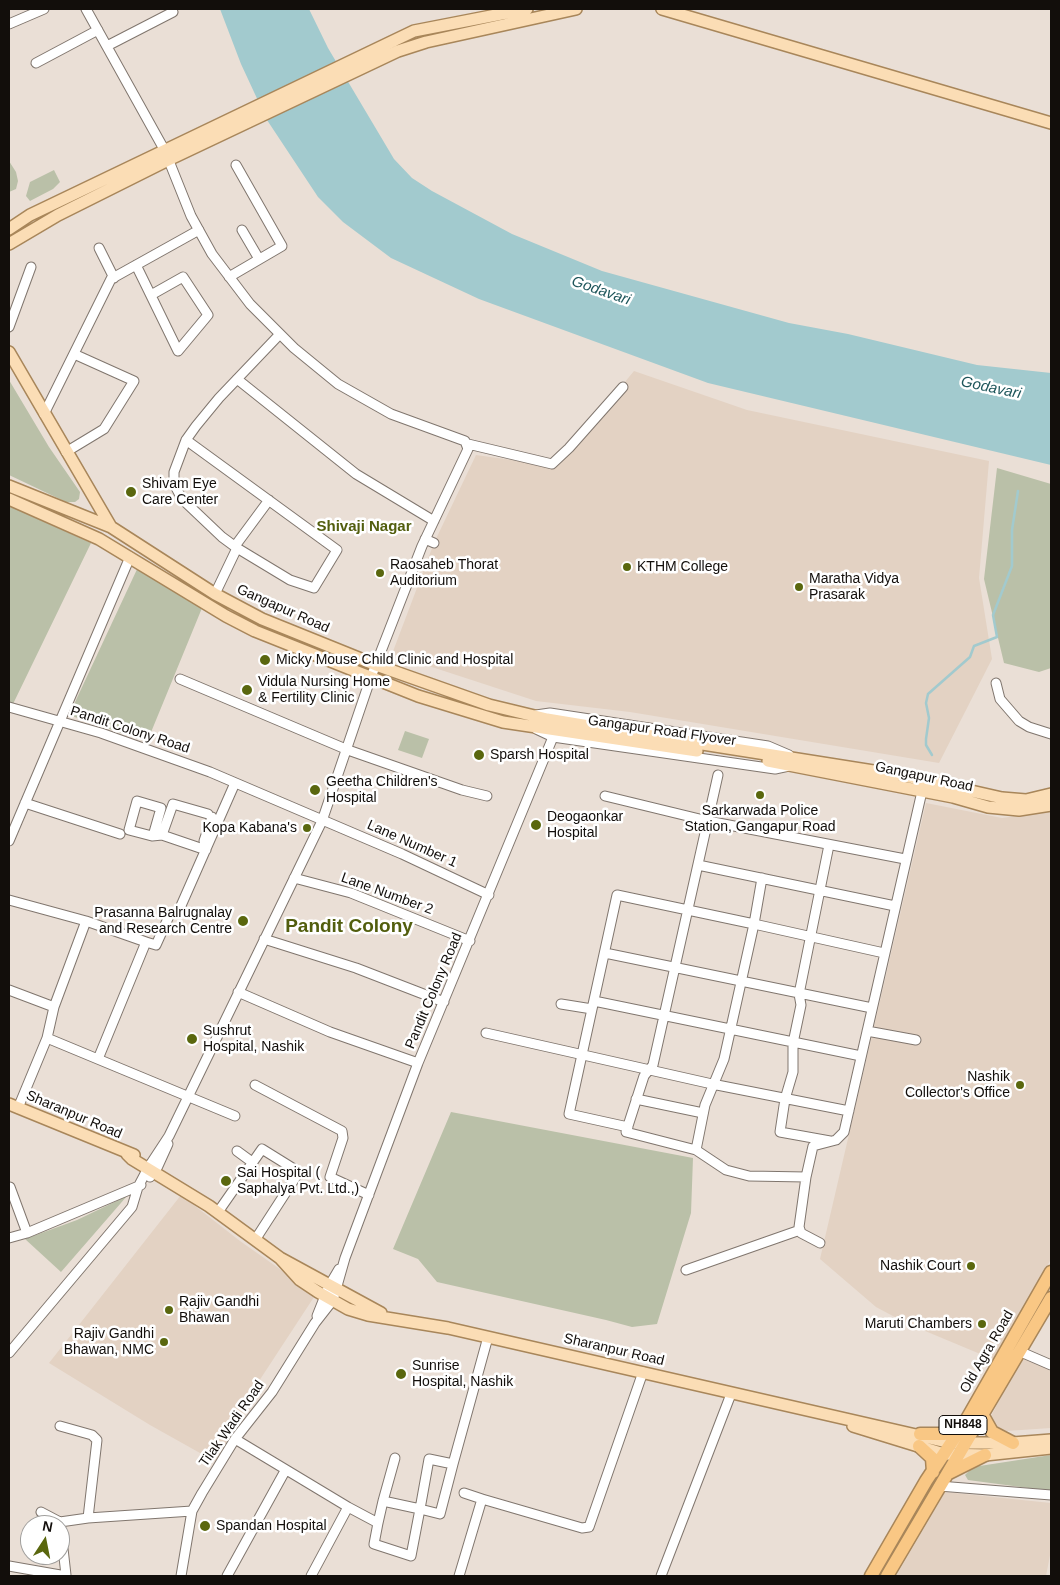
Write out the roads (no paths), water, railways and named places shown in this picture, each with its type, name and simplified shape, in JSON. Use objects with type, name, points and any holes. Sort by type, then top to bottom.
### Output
[{"type":"highway","name":"Old Agra Road","points":[[871,1576],[967,1419],[1051,1272]]},
{"type":"highway","name":"Old Agra Road","points":[[887,1576],[939,1486],[1021,1352],[1051,1298]]},
{"type":"highway","points":[[982,1416],[988,1428],[1013,1443]]},
{"type":"highway","points":[[933,1472],[932,1458],[919,1440],[950,1433],[967,1419]]},
{"type":"highway","points":[[947,1474],[985,1456]]},
{"type":"main road","points":[[244,120],[391,41],[414,31],[527,9]]},
{"type":"main road","points":[[9,229],[30,215],[372,63],[426,42],[576,9]]},
{"type":"main road","points":[[662,9],[1051,123]]},
{"type":"main road","points":[[9,244],[166,155]]},
{"type":"main road","points":[[9,352],[111,527]]},
{"type":"main road","name":"Gangapur Road","points":[[9,486],[111,527],[215,594],[262,619],[376,665],[529,721]]},
{"type":"main road","name":"Gangapur Road","points":[[9,499],[99,539],[226,616],[255,631],[463,711],[529,721]]},
{"type":"main road","name":"Gangapur Road Flyover","points":[[529,721],[549,728],[793,762]]},
{"type":"main road","name":"Gangapur Road","points":[[793,762],[1002,798],[1026,800],[1051,794]]},
{"type":"main road","name":"Gangapur Road","points":[[923,785],[996,808],[1019,810],[1051,805]]},
{"type":"main road","name":"Sharanpur Road","points":[[13,1106],[127,1154],[192,1188],[214,1209],[280,1258],[300,1280],[328,1291],[368,1315],[488,1337],[643,1372],[948,1448]]},
{"type":"main road","points":[[948,1448],[966,1444],[1051,1440]]},
{"type":"main road","points":[[948,1448],[959,1455],[985,1456],[1051,1448]]},
{"type":"street","points":[[9,24],[44,9]]},
{"type":"street","points":[[86,9],[166,155],[199,230],[212,254],[250,304],[280,334],[338,384],[391,414],[468,444],[552,464],[569,448],[623,387]]},
{"type":"street","points":[[107,46],[173,12]]},
{"type":"street","points":[[36,63],[98,30]]},
{"type":"street","points":[[229,276],[282,246],[236,165]]},
{"type":"street","points":[[44,414],[114,278],[199,230]]},
{"type":"street","points":[[242,230],[259,259]]},
{"type":"street","points":[[99,248],[114,278]]},
{"type":"street","points":[[136,265],[178,351],[208,314],[183,277],[151,295]]},
{"type":"street","points":[[9,326],[31,267]]},
{"type":"street","points":[[186,440],[337,550],[314,588],[290,580],[222,537],[182,499],[174,484],[174,472],[186,440],[219,398],[280,334]]},
{"type":"street","points":[[66,452],[104,429],[134,381],[74,354]]},
{"type":"street","points":[[237,379],[356,474],[434,521]]},
{"type":"street","points":[[9,1352],[121,1221],[136,1199],[138,1187],[153,1167],[169,1136],[186,1097],[322,821],[348,750],[371,677],[425,539],[467,456],[468,444]]},
{"type":"street","points":[[215,594],[236,547],[269,500]]},
{"type":"street","points":[[425,539],[434,543]]},
{"type":"street","points":[[9,841],[130,557]]},
{"type":"street","points":[[180,679],[348,750],[462,790],[487,796]]},
{"type":"street","points":[[996,683],[1000,699],[1019,721],[1029,727],[1051,734]]},
{"type":"street","name":"Pandit Colony Road","points":[[9,706],[100,733],[210,772],[322,821]]},
{"type":"street","points":[[529,721],[550,713],[768,746],[793,762]]},
{"type":"street","points":[[529,721],[549,728],[775,769],[793,762]]},
{"type":"street","name":"Pandit Colony Road","points":[[328,1291],[345,1258],[418,1063],[489,895],[549,728]]},
{"type":"street","points":[[718,775],[653,1065],[644,1076],[626,1132],[696,1150],[726,1170],[749,1176],[806,1177]]},
{"type":"street","points":[[180,908],[208,837],[235,783]]},
{"type":"street","points":[[820,1243],[801,1234],[800,1230],[799,1218],[806,1177],[813,1146],[833,1142],[844,1132],[923,785]]},
{"type":"street","points":[[604,796],[708,821],[905,859]]},
{"type":"street","points":[[158,836],[161,808],[137,801],[129,830],[204,849]]},
{"type":"street","points":[[25,803],[120,834]]},
{"type":"street","points":[[158,836],[172,805],[210,815],[208,837]]},
{"type":"street","name":"Lane Number 1","points":[[322,821],[402,854],[489,895]]},
{"type":"street","points":[[829,845],[799,994],[801,1005],[793,1043],[793,1072],[785,1099],[780,1132],[833,1142]]},
{"type":"street","points":[[698,865],[895,906]]},
{"type":"street","name":"Lane Number 2","points":[[294,878],[351,893],[470,940]]},
{"type":"street","points":[[696,1150],[703,1113],[712,1084],[724,1059],[754,924],[762,878]]},
{"type":"street","points":[[628,1127],[569,1114],[617,895],[884,953]]},
{"type":"street","points":[[9,900],[86,921],[156,945],[170,914]]},
{"type":"street","points":[[13,1106],[47,1038],[54,1007],[86,921]]},
{"type":"street","points":[[264,939],[356,968],[444,1002]]},
{"type":"street","points":[[98,1059],[146,942]]},
{"type":"street","points":[[605,953],[675,969],[872,1008]]},
{"type":"street","points":[[9,990],[54,1007]]},
{"type":"street","points":[[238,992],[330,1032],[418,1063]]},
{"type":"street","points":[[561,1004],[593,1005],[664,1016],[861,1056]]},
{"type":"street","points":[[867,1031],[916,1040]]},
{"type":"street","points":[[486,1033],[648,1071],[849,1111]]},
{"type":"street","points":[[47,1038],[235,1116]]},
{"type":"street","points":[[255,1086],[342,1131],[344,1138],[330,1177],[369,1195]]},
{"type":"street","points":[[636,1099],[703,1113]]},
{"type":"street","points":[[214,1209],[262,1149],[299,1172],[255,1240]]},
{"type":"street","points":[[237,1151],[252,1162]]},
{"type":"street","points":[[10,1187],[27,1233]]},
{"type":"street","points":[[9,1238],[27,1233],[138,1187]]},
{"type":"street","points":[[686,1270],[800,1230]]},
{"type":"street","points":[[328,1291],[346,1301]]},
{"type":"street","name":"Tilak Wadi Road","points":[[181,1576],[192,1511],[235,1439],[272,1392],[314,1323],[328,1291]]},
{"type":"street","points":[[383,1501],[440,1514],[488,1337]]},
{"type":"street","points":[[1021,1352],[1051,1365]]},
{"type":"street","points":[[464,1493],[582,1528],[589,1527],[643,1372]]},
{"type":"street","points":[[660,1576],[731,1394]]},
{"type":"street","points":[[60,1426],[92,1435],[97,1440],[88,1518]]},
{"type":"street","points":[[235,1439],[378,1523]]},
{"type":"street","points":[[395,1458],[374,1544],[410,1556],[429,1459],[453,1464]]},
{"type":"street","points":[[226,1576],[285,1470]]},
{"type":"street","points":[[939,1486],[1051,1495]]},
{"type":"street","points":[[459,1576],[482,1499]]},
{"type":"street","points":[[311,1576],[348,1507]]},
{"type":"street","points":[[70,1521],[192,1511]]},
{"type":"street","points":[[41,1512],[47,1515]]},
{"type":"street","points":[[9,1566],[66,1576]]},
{"type":"water","name":"Godavari","points":[[220,9],[309,9],[328,48],[394,159],[412,178],[432,191],[512,234],[602,271],[789,323],[848,334],[977,365],[1051,373],[1051,465],[708,383],[479,299],[391,258],[343,222],[318,197],[267,120],[241,64]]},
{"type":"waterway","points":[[932,755],[926,745],[929,718],[926,703],[928,694],[970,657],[974,646],[997,637],[993,615],[1012,566],[1012,530],[1018,491]]},
{"type":"place","name":"Shivam Eye Care Center","points":[[131,492]]},
{"type":"place","name":"KTHM College","points":[[627,567]]},
{"type":"place","name":"Raosaheb Thorat Auditorium","points":[[380,573]]},
{"type":"place","name":"Maratha Vidya Prasarak","points":[[799,587]]},
{"type":"place","name":"Micky Mouse Child Clinic and Hospital","points":[[265,660]]},
{"type":"place","name":"Vidula Nursing Home & Fertility Clinic","points":[[247,690]]},
{"type":"place","name":"Sparsh Hospital","points":[[479,755]]},
{"type":"place","name":"Geetha Children's Hospital","points":[[315,790]]},
{"type":"place","name":"Sarkarwada Police Station, Gangapur Road","points":[[760,795]]},
{"type":"place","name":"Deogaonkar Hospital","points":[[536,825]]},
{"type":"place","name":"Kopa Kabana's","points":[[307,828]]},
{"type":"place","name":"Prasanna Balrugnalay and Research Centre","points":[[243,921]]},
{"type":"place","name":"Sushrut Hospital, Nashik","points":[[192,1039]]},
{"type":"place","name":"Nashik Collector's Office","points":[[1020,1085]]},
{"type":"place","name":"Sai Hospital ( Saphalya Pvt. Ltd.,)","points":[[226,1181]]},
{"type":"place","name":"Nashik Court","points":[[971,1266]]},
{"type":"place","name":"Rajiv Gandhi Bhawan","points":[[169,1310]]},
{"type":"place","name":"Maruti Chambers","points":[[982,1324]]},
{"type":"place","name":"Rajiv Gandhi Bhawan, NMC","points":[[164,1342]]},
{"type":"place","name":"Sunrise Hospital, Nashik","points":[[401,1374]]},
{"type":"place","name":"Spandan Hospital","points":[[205,1526]]},
{"type":"district","name":"Shivaji Nagar","points":[[364,527]]},
{"type":"district","name":"Pandit Colony","points":[[349,927]]}]
